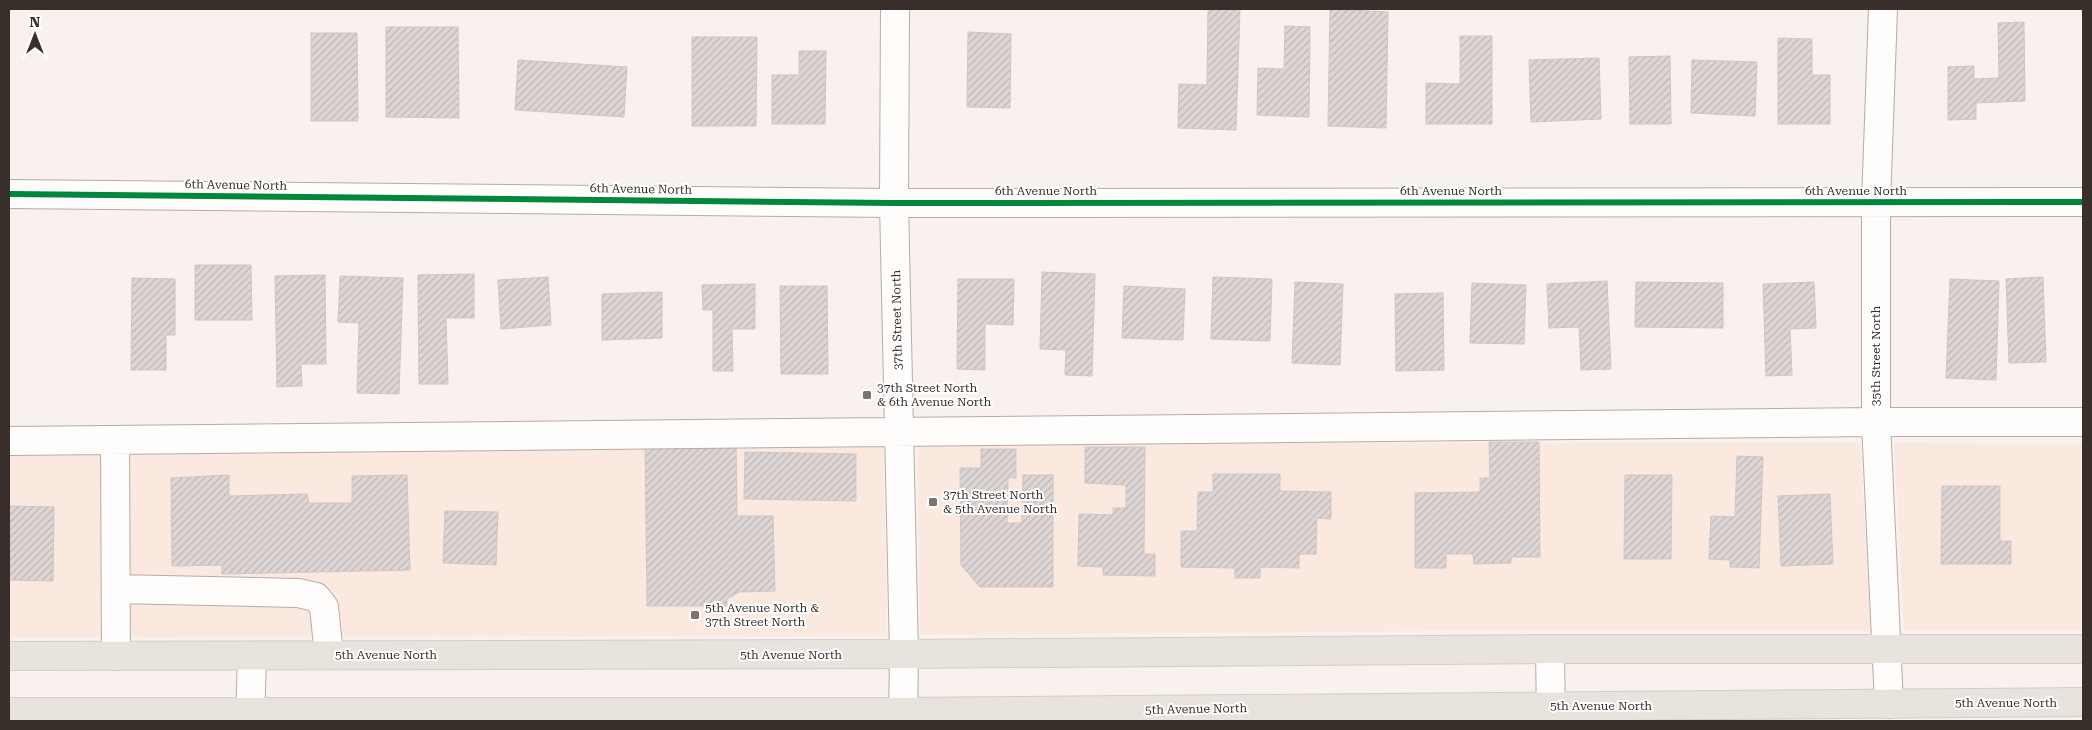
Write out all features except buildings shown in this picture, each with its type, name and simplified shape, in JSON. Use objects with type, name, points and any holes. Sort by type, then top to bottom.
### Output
[{"type":"main road","name":"5th Avenue North","points":[[9,656],[2083,648]]},
{"type":"main road","name":"5th Avenue North","points":[[9,712],[250,717],[903,717],[1551,714],[1889,704],[2083,702]]},
{"type":"street","name":"37th Street North","points":[[895,9],[894,203],[904,654],[903,717]]},
{"type":"street","name":"35th Street North","points":[[1883,9],[1876,203],[1876,422],[1889,704]]},
{"type":"street","name":"6th Avenue North","points":[[9,194],[894,203],[2083,202]]},
{"type":"street","points":[[9,440],[1876,422],[2083,422]]},
{"type":"street","points":[[115,440],[116,656]]},
{"type":"street","points":[[116,589],[298,593],[316,597],[324,607],[329,655]]},
{"type":"street","points":[[1550,649],[1551,714]]},
{"type":"street","points":[[250,717],[252,656]]},
{"type":"shaded area","points":[[9,442],[883,443],[887,636],[9,637]]},
{"type":"shaded area","points":[[917,443],[1860,443],[1871,631],[1566,630],[920,635]]},
{"type":"shaded area","points":[[1894,443],[2083,444],[2083,630],[1904,631]]},
{"type":"cycle path","points":[[9,194],[894,203],[2083,202]]},
{"type":"place","name":"37th Street North & 6th Avenue North","points":[[867,395]]},
{"type":"place","name":"37th Street North & 5th Avenue North","points":[[933,502]]},
{"type":"place","name":"5th Avenue North & 37th Street North","points":[[695,615]]}]
